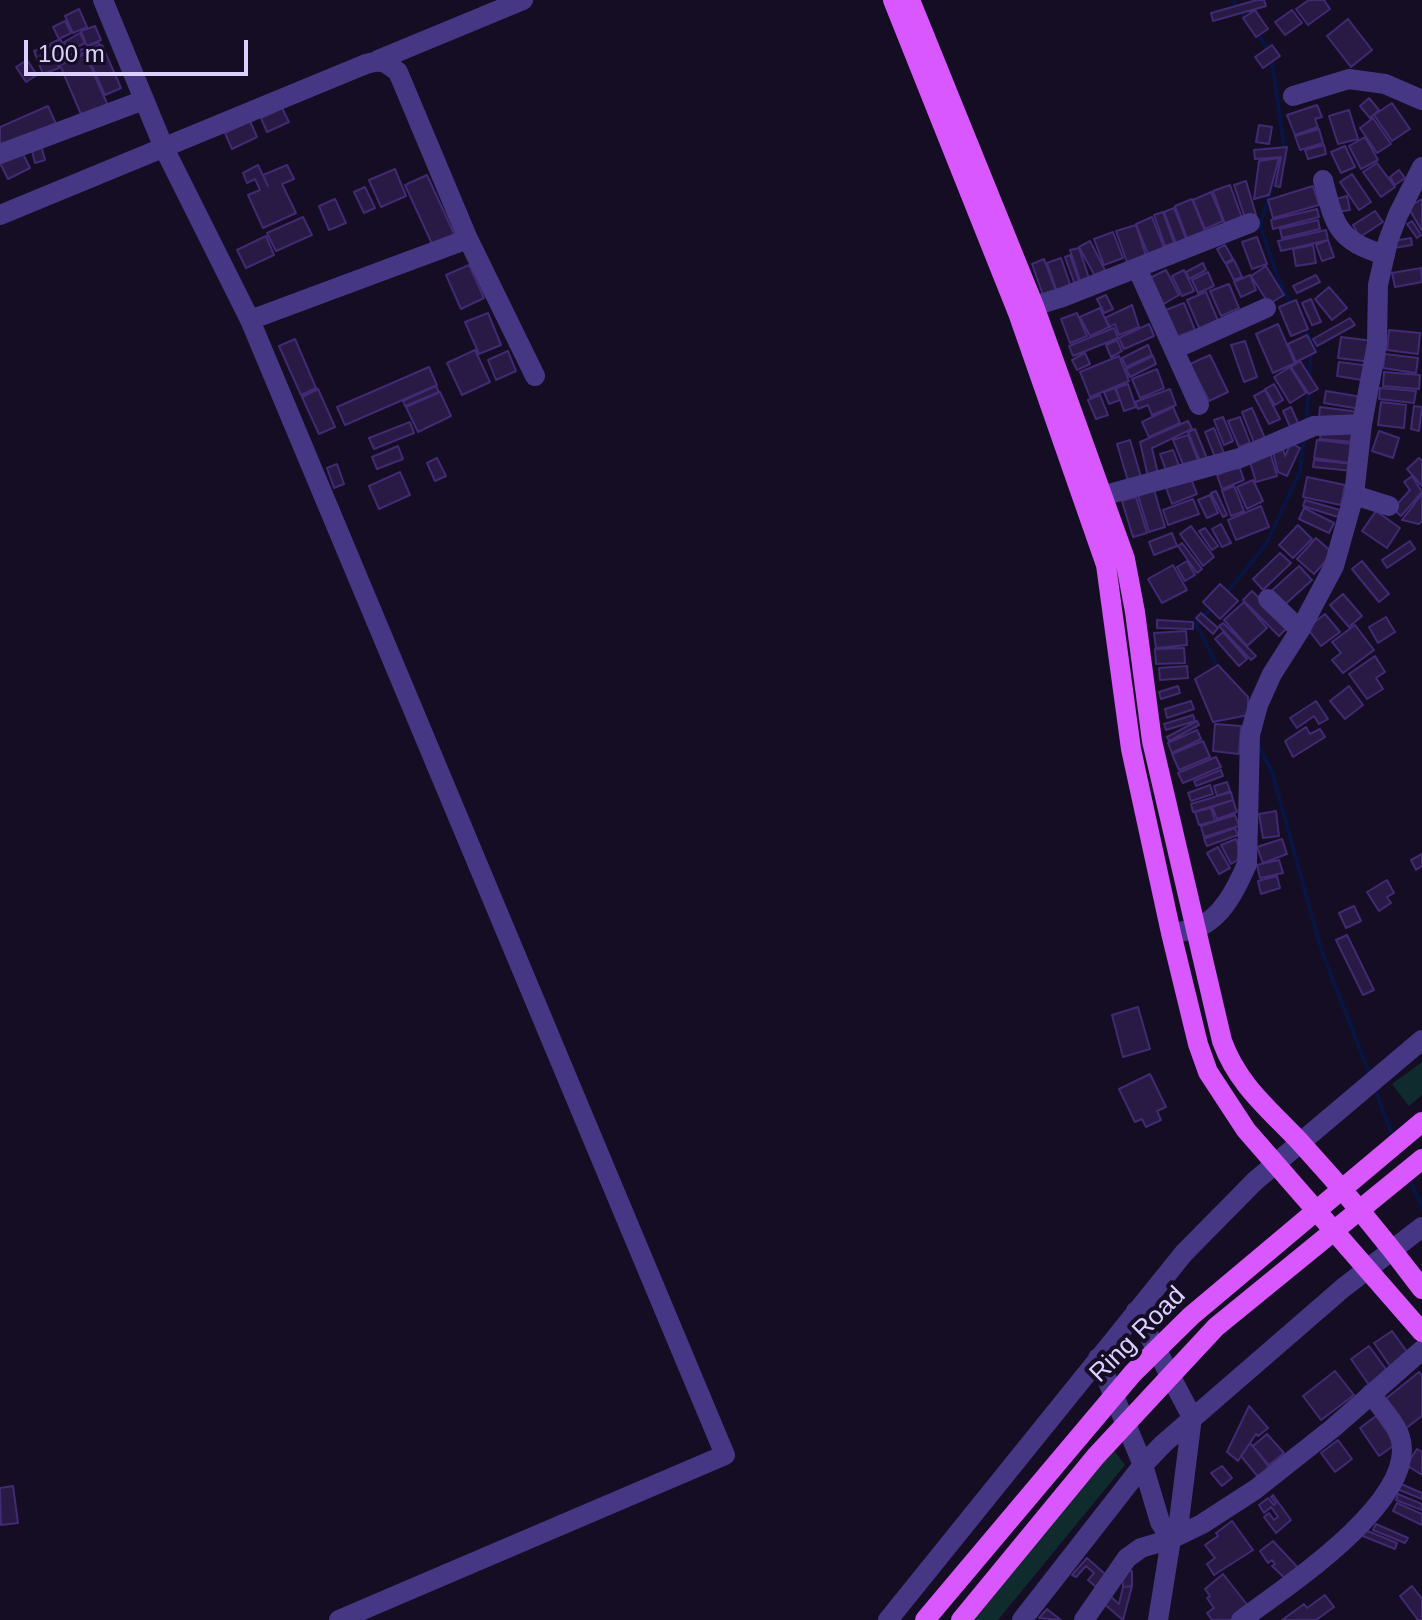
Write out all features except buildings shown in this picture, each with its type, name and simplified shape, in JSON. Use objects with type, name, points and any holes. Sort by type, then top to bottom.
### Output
[{"type":"main road","points":[[893,0],[1018,313],[1106,565],[1131,749],[1171,933],[1198,1044],[1208,1072],[1246,1130],[1422,1332]]},
{"type":"main road","points":[[910,0],[1034,306],[1125,559],[1152,741],[1218,1027],[1230,1064],[1392,1249],[1422,1289]]},
{"type":"main road","name":"Ring Road","points":[[925,1620],[1133,1373],[1191,1316],[1422,1122]]},
{"type":"main road","points":[[961,1620],[1096,1456],[1216,1327],[1422,1159]]},
{"type":"street","points":[[103,0],[164,148],[250,320],[725,1455],[339,1620]]},
{"type":"street","points":[[0,215],[523,0]]},
{"type":"street","points":[[378,60],[398,72],[468,239],[535,376]]},
{"type":"street","points":[[1293,96],[1349,79],[1385,84],[1422,100]]},
{"type":"street","points":[[0,154],[144,100]]},
{"type":"street","points":[[1171,933],[1197,928],[1216,916],[1247,864],[1250,735],[1258,705],[1272,674],[1334,566],[1354,495],[1362,424],[1377,344],[1378,285],[1398,215],[1422,167]]},
{"type":"street","points":[[1323,180],[1331,212],[1342,234],[1357,246],[1385,255]]},
{"type":"street","points":[[1034,306],[1250,223]]},
{"type":"street","points":[[250,320],[468,239]]},
{"type":"street","points":[[1137,268],[1199,405]]},
{"type":"street","points":[[1175,349],[1266,308]]},
{"type":"street","points":[[1102,496],[1240,458],[1305,431],[1362,424]]},
{"type":"street","points":[[1354,495],[1389,506]]},
{"type":"street","points":[[1268,599],[1300,630]]},
{"type":"street","points":[[888,1620],[1184,1253],[1276,1162],[1422,1040]]},
{"type":"street","points":[[1022,1620],[1143,1465],[1192,1417],[1422,1227]]},
{"type":"street","points":[[1136,1311],[1192,1417],[1179,1521],[1171,1539],[1158,1620]]},
{"type":"street","points":[[1084,1620],[1127,1558],[1141,1548],[1171,1539],[1202,1524],[1256,1489],[1422,1350]]},
{"type":"street","points":[[1098,1358],[1143,1465],[1160,1522],[1171,1539]]},
{"type":"street","points":[[1241,1620],[1303,1575],[1371,1515],[1386,1495],[1401,1460],[1402,1444],[1399,1433],[1371,1394]]},
{"type":"green space","points":[[1422,1062],[1422,1095],[1409,1106],[1392,1084]]},
{"type":"green space","points":[[1106,1440],[1125,1465],[998,1620],[966,1620]]},
{"type":"waterway","points":[[1233,0],[1247,20]]},
{"type":"waterway","points":[[1257,34],[1271,53],[1284,146],[1260,226],[1280,283],[1292,306]]},
{"type":"waterway","points":[[1304,327],[1312,342],[1309,380]]},
{"type":"waterway","points":[[1306,420],[1309,389]]},
{"type":"waterway","points":[[1226,594],[1266,544],[1300,472],[1304,437]]},
{"type":"waterway","points":[[1214,606],[1196,624],[1218,668]]},
{"type":"waterway","points":[[1259,747],[1272,772],[1322,952],[1370,1075]]},
{"type":"waterway","points":[[1374,1087],[1394,1139]]},
{"type":"waterway","points":[[1409,1177],[1422,1208]]}]
